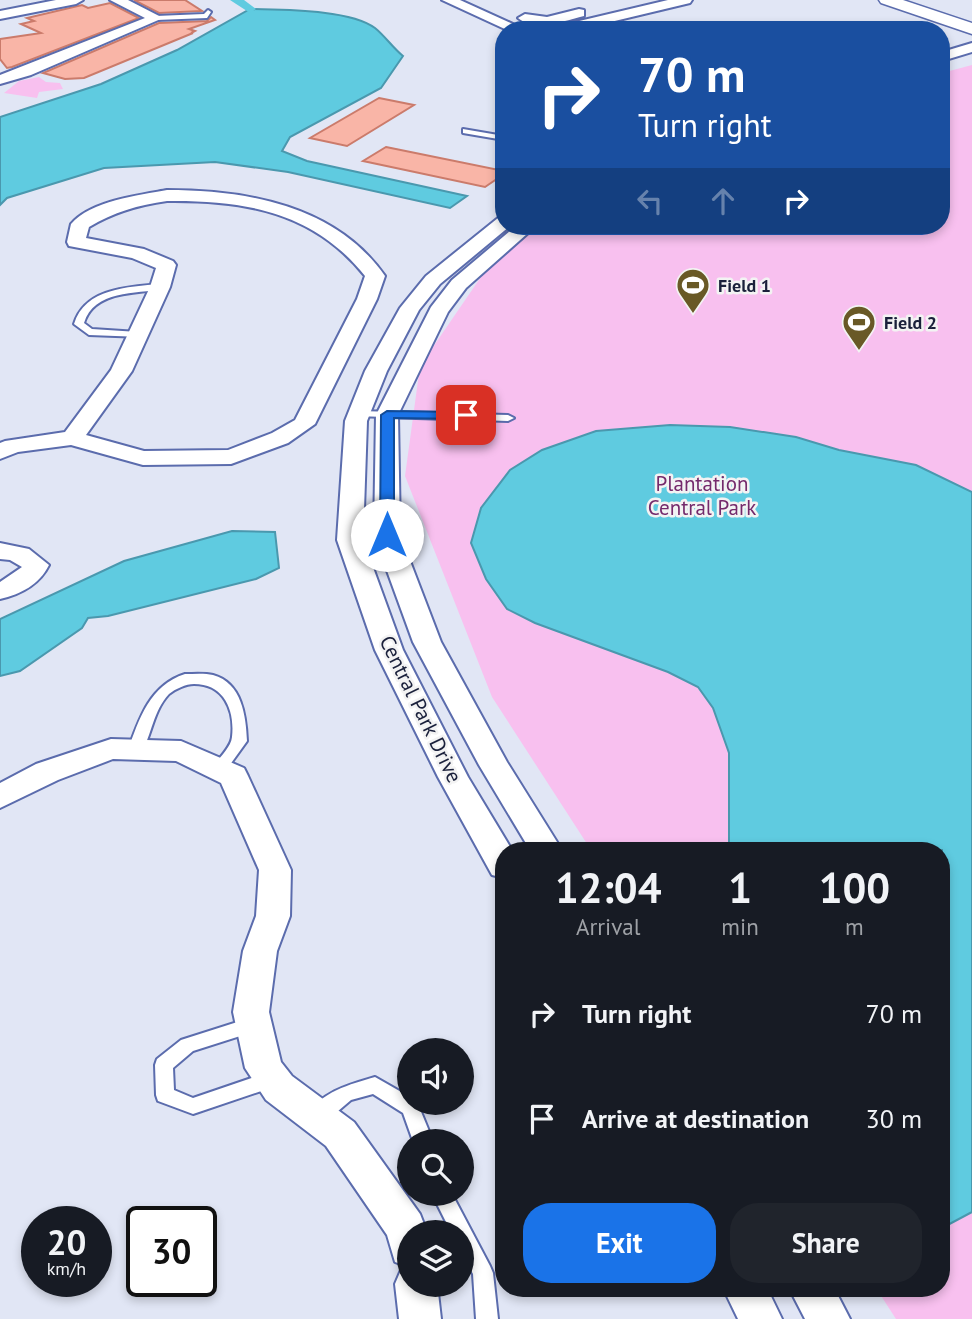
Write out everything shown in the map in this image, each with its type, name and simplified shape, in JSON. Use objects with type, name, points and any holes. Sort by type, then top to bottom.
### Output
[{"type":"street","points":[[0,15],[39,3],[76,0]]},
{"type":"street","points":[[117,0],[156,18]]},
{"type":"street","points":[[449,0],[513,21]]},
{"type":"street","points":[[547,21],[636,0]]},
{"type":"street","points":[[649,0],[664,5]]},
{"type":"street","points":[[597,21],[685,0]]},
{"type":"street","points":[[887,0],[949,21]]},
{"type":"street","points":[[918,0],[972,17]]},
{"type":"street","points":[[0,80],[26,72],[156,18]]},
{"type":"street","points":[[950,21],[972,29]]},
{"type":"street","points":[[950,54],[972,47]]},
{"type":"street","points":[[950,65],[972,58]]},
{"type":"street","points":[[0,452],[13,446],[72,438],[143,458],[230,457],[280,438],[304,424],[367,299],[375,276],[358,253],[322,227],[270,208],[217,196],[172,195],[140,199],[95,213],[80,224],[76,242],[136,253],[166,265],[160,287],[121,372],[72,438]]},
{"type":"street","name":"Central Park Drive","points":[[495,229],[433,280],[410,308],[376,371],[356,421],[350,540],[389,650],[453,777],[495,850]]},
{"type":"street","name":"Central Park Drive","points":[[516,235],[459,284],[438,311],[387,415],[387,535],[427,642],[494,765],[541,842]]},
{"type":"street","points":[[0,551],[11,551],[27,557],[36,565],[33,574],[0,591]]},
{"type":"street","points":[[0,797],[47,772],[111,749],[181,751],[233,776],[275,870],[273,916],[260,951],[251,1012],[264,1068],[279,1088],[340,1134],[400,1220]]},
{"type":"street","points":[[417,1297],[420,1319]]},
{"type":"street","points":[[749,1297],[761,1319]]},
{"type":"street","points":[[816,1297],[829,1319]]},
{"type":"lane","points":[[156,18],[197,18],[207,16],[208,12]]},
{"type":"lane","points":[[466,131],[495,136]]},
{"type":"lane","points":[[138,335],[89,332],[79,324],[79,316],[92,302],[136,289],[160,287]]},
{"type":"lane","points":[[359,414],[445,414],[508,418]]},
{"type":"lane","points":[[136,750],[148,715],[165,690],[185,680],[211,679],[228,691],[238,712],[240,741],[219,769]]},
{"type":"lane","points":[[254,1024],[187,1045],[164,1065],[165,1094],[193,1106],[272,1079]]},
{"type":"lane","points":[[317,1117],[345,1094],[375,1084],[411,1108],[419,1129]]},
{"type":"lane","points":[[448,1206],[482,1273],[487,1319]]},
{"type":"green space","name":"Plantation Central Park","points":[[972,65],[972,1319],[896,1319],[882,1297],[950,1297],[950,842],[586,842],[492,697],[405,476],[420,366],[485,271],[527,235],[950,235],[950,71]]},
{"type":"green space","points":[[39,77],[46,82],[60,83],[63,89],[39,92],[37,98],[4,93],[19,81]]},
{"type":"water","points":[[250,9],[297,10],[349,17],[375,28],[403,56],[381,88],[290,137],[282,151],[307,161],[467,196],[450,208],[288,172],[215,162],[104,168],[7,198],[0,205],[0,117],[101,84],[177,50]]},
{"type":"water","points":[[670,425],[730,427],[796,437],[839,450],[916,465],[972,492],[972,1212],[950,1224],[950,842],[729,842],[729,753],[713,708],[698,687],[668,672],[535,623],[507,609],[486,579],[471,543],[481,508],[510,470],[542,450],[596,431]]},
{"type":"water","points":[[232,531],[275,532],[279,568],[256,579],[108,616],[88,618],[82,628],[20,671],[0,676],[0,619],[124,561]]},
{"type":"building","points":[[134,0],[185,0],[202,11],[159,13]]},
{"type":"building","points":[[110,3],[139,18],[12,67],[7,68],[0,59],[0,39],[41,33],[21,24],[34,21],[27,18],[82,5],[88,8]]},
{"type":"building","points":[[211,17],[215,20],[189,29],[195,31],[193,33],[84,78],[65,79],[43,73],[159,23],[207,21]]},
{"type":"building","points":[[379,98],[414,105],[347,146],[310,138]]},
{"type":"building","points":[[386,147],[495,169],[495,180],[485,187],[363,161]]},
{"type":"waterway","points":[[236,0],[250,9]]},
{"type":"place","name":"Field 1","points":[[693,315]]},
{"type":"place","name":"Field 2","points":[[859,352]]},
{"type":"route","points":[[387,535],[387,415],[466,415]]}]
